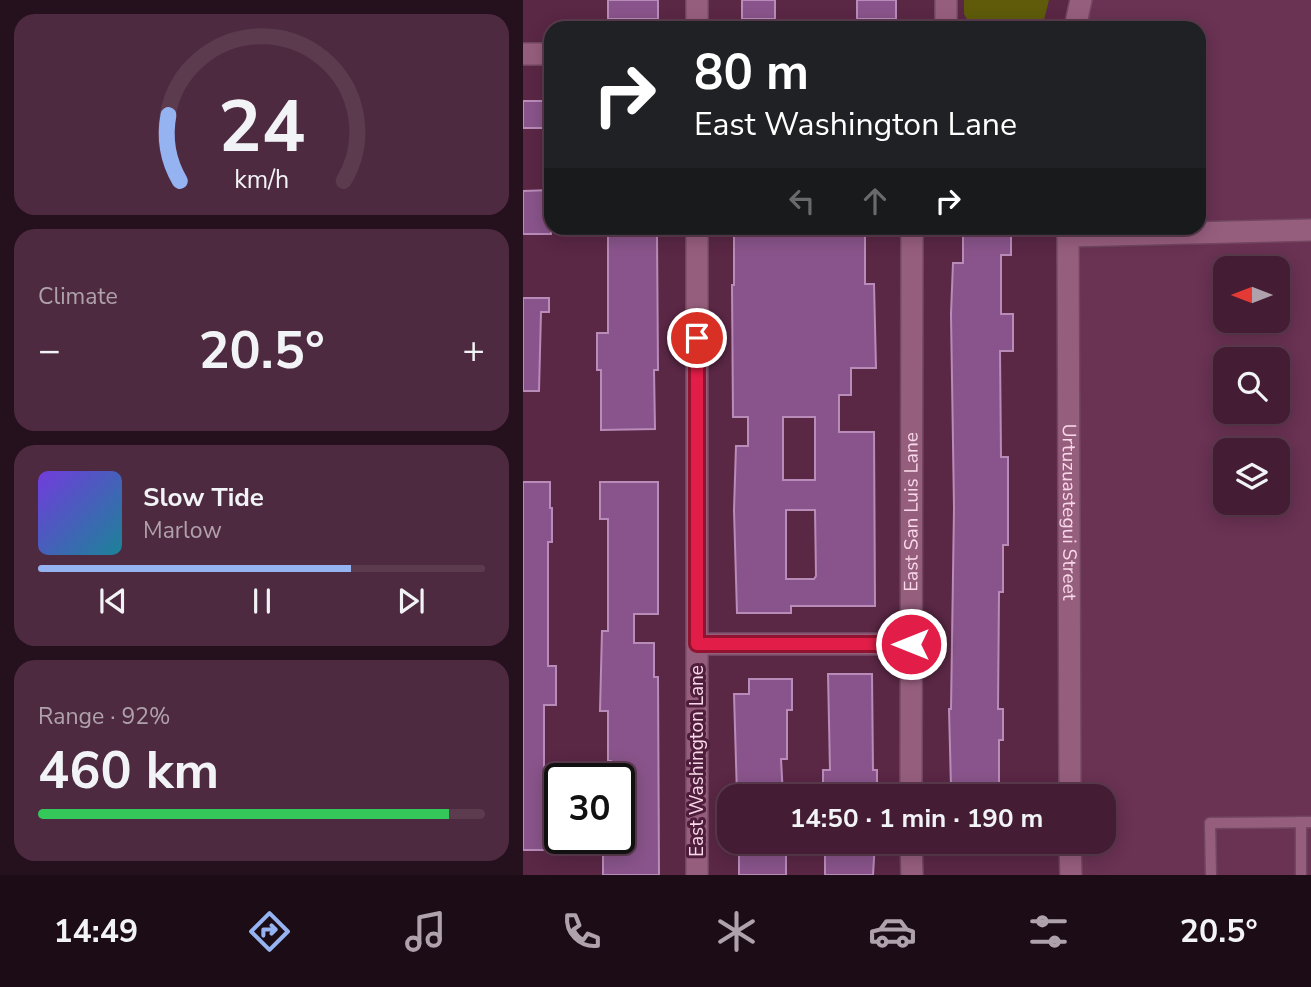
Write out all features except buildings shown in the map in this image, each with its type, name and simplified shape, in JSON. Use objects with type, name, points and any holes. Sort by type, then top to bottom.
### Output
[{"type":"street","points":[[697,0],[697,21]]},
{"type":"street","points":[[946,0],[946,21]]},
{"type":"street","points":[[1076,21],[1081,0]]},
{"type":"street","points":[[523,54],[544,54]]},
{"type":"street","points":[[1206,231],[1311,230]]},
{"type":"street","name":"East Washington Lane","points":[[697,235],[697,875]]},
{"type":"street","name":"East San Luis Lane","points":[[911,784],[912,235]]},
{"type":"street","name":"Urtuzuastegui Street","points":[[1068,235],[1070,784]]},
{"type":"street","points":[[697,644],[911,644]]},
{"type":"street","points":[[911,854],[911,875]]},
{"type":"street","points":[[1070,854],[1071,875]]},
{"type":"lane","points":[[1211,875],[1210,823],[1306,822],[1301,875]]},
{"type":"shaded area","points":[[964,0],[1049,0],[1044,21],[968,21],[964,14]]},
{"type":"shaded area","points":[[1081,0],[1311,0],[1311,875],[1071,875],[1070,854],[1116,854],[1116,784],[1070,784],[1068,235],[1206,235],[1206,21],[1076,21]]},
{"type":"route","points":[[697,338],[697,644],[911,644]]}]
